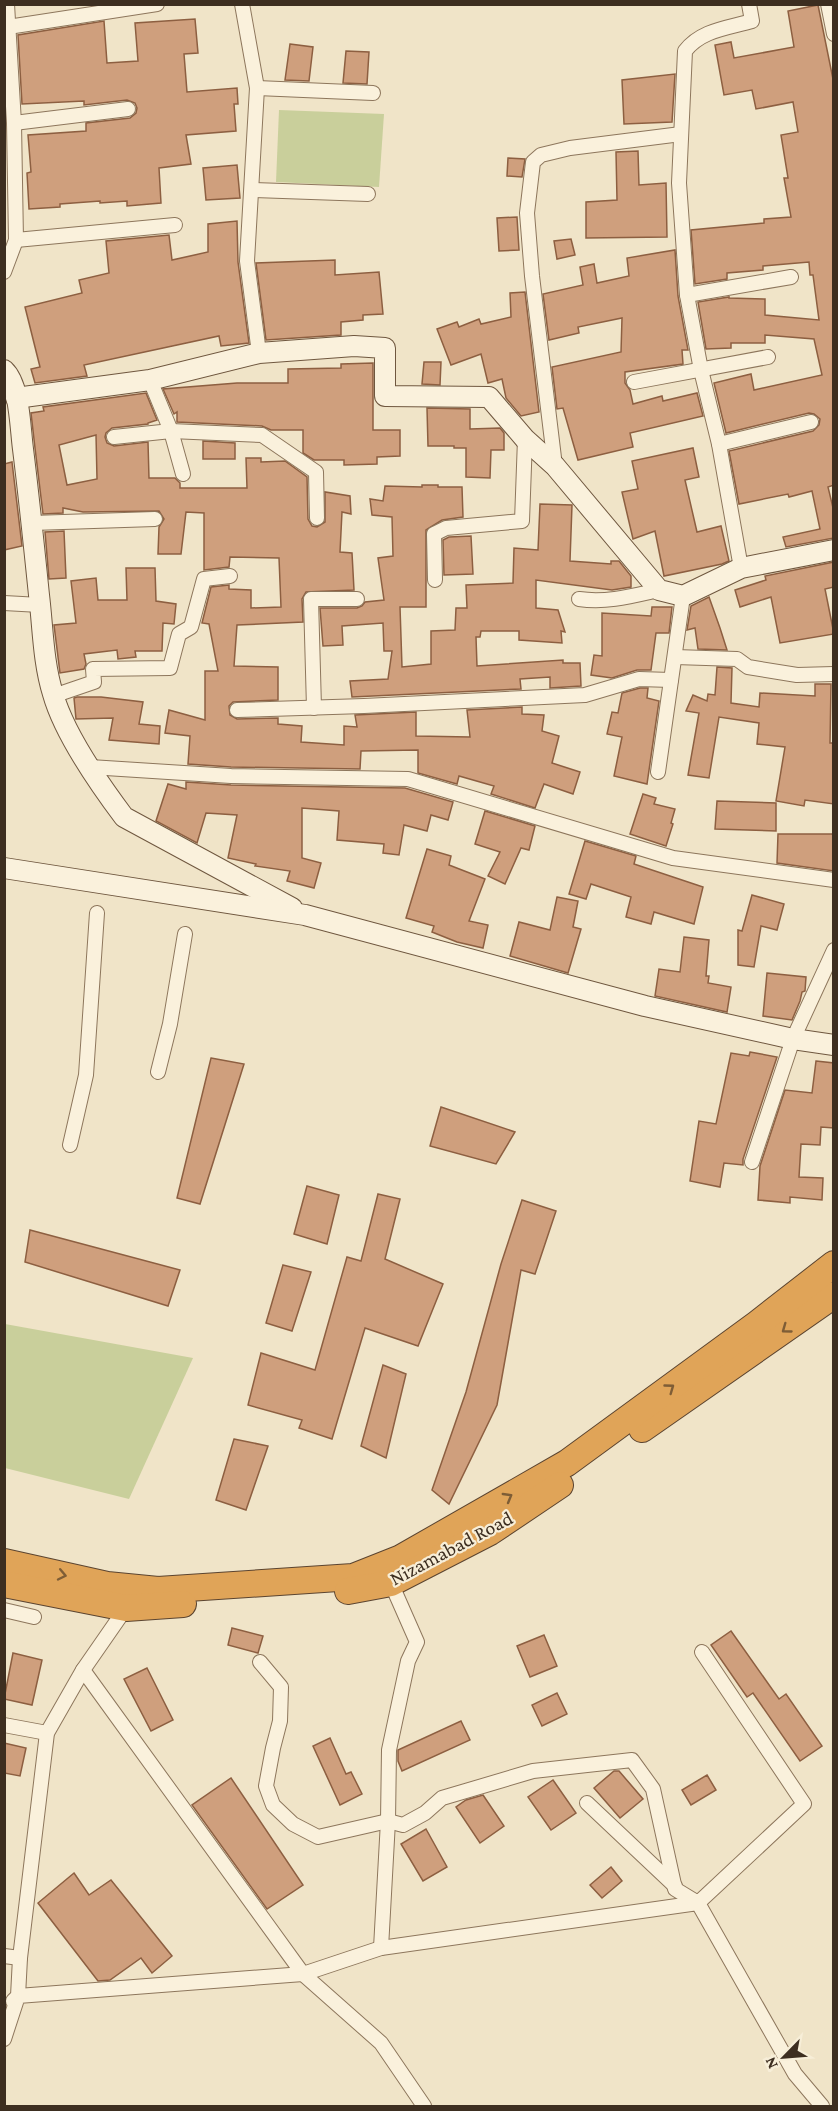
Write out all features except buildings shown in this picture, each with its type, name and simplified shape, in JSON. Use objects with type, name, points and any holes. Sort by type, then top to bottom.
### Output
[{"type":"highway","points":[[4,1562],[107,1585],[158,1590],[353,1577],[401,1558],[567,1463],[757,1324],[834,1264]]},
{"type":"highway","name":"Nizamabad Road","points":[[4,1584],[126,1608],[323,1596],[391,1583],[490,1532],[728,1371],[834,1295]]},
{"type":"street","points":[[4,272],[16,240],[14,123],[7,4]]},
{"type":"street","points":[[8,27],[157,4]]},
{"type":"street","points":[[243,4],[257,88],[247,261],[259,353]]},
{"type":"street","points":[[741,568],[719,444],[701,370],[687,295],[679,183],[685,51],[692,41],[703,35],[752,21],[749,4]]},
{"type":"street","points":[[829,5],[834,34]]},
{"type":"street","points":[[257,88],[373,93]]},
{"type":"street","points":[[14,123],[128,109]]},
{"type":"street","points":[[555,466],[532,276],[527,213],[533,162],[541,155],[570,148],[681,134]]},
{"type":"street","points":[[252,190],[368,195]]},
{"type":"street","points":[[16,240],[175,225]]},
{"type":"street","points":[[687,295],[791,276]]},
{"type":"street","points":[[16,398],[150,380],[259,353],[354,346],[386,348],[385,396],[489,397],[525,439],[555,466],[659,590]]},
{"type":"street","points":[[634,382],[768,357]]},
{"type":"street","points":[[4,370],[11,376],[16,398],[32,523],[46,668],[53,696],[64,723],[107,795],[124,817],[305,915]]},
{"type":"street","points":[[150,380],[171,430],[183,474]]},
{"type":"street","points":[[719,444],[811,422]]},
{"type":"street","points":[[114,437],[171,430],[262,435],[316,472],[317,518]]},
{"type":"street","points":[[435,580],[434,534],[446,528],[522,521],[525,439]]},
{"type":"street","points":[[32,523],[155,519]]},
{"type":"street","points":[[579,599],[614,600],[659,590],[683,596],[741,568],[834,550]]},
{"type":"street","points":[[53,696],[94,682],[93,669],[170,668],[179,634],[191,627],[204,579],[230,576]]},
{"type":"street","points":[[658,772],[683,596]]},
{"type":"street","points":[[314,708],[311,599],[357,598]]},
{"type":"street","points":[[4,603],[40,605]]},
{"type":"street","points":[[675,657],[737,659],[748,667],[797,675],[834,674]]},
{"type":"street","points":[[237,710],[585,695],[639,679],[671,680]]},
{"type":"street","points":[[90,767],[231,776],[408,779],[673,858],[834,880]]},
{"type":"street","points":[[4,868],[305,915],[645,1006],[793,1039],[834,1045]]},
{"type":"street","points":[[70,1145],[86,1075],[97,913]]},
{"type":"street","points":[[158,1072],[170,1024],[185,934]]},
{"type":"street","points":[[752,1162],[793,1039],[834,950]]},
{"type":"street","points":[[381,1948],[388,1821],[389,1750],[408,1661],[417,1642],[391,1583]]},
{"type":"street","points":[[4,2039],[18,1996],[20,1958],[47,1733],[83,1670],[126,1608]]},
{"type":"street","points":[[4,1610],[34,1617]]},
{"type":"street","points":[[4,2009],[18,1996],[303,1974],[381,1948],[698,1904],[804,1804],[702,1653]]},
{"type":"street","points":[[260,1662],[281,1687],[280,1721],[266,1785],[273,1804],[293,1824],[318,1837],[388,1821],[403,1826],[425,1813],[442,1798],[534,1771],[632,1760],[653,1789],[675,1889],[698,1904],[795,2074],[822,2106]]},
{"type":"street","points":[[83,1670],[303,1974],[381,2043],[424,2106]]},
{"type":"street","points":[[4,1725],[47,1733]]},
{"type":"street","points":[[587,1803],[675,1886]]},
{"type":"street","points":[[4,1956],[20,1958]]},
{"type":"green space","points":[[279,110],[384,114],[379,187],[276,182]]},
{"type":"green space","points":[[5,1324],[193,1358],[129,1499],[5,1468]]}]
